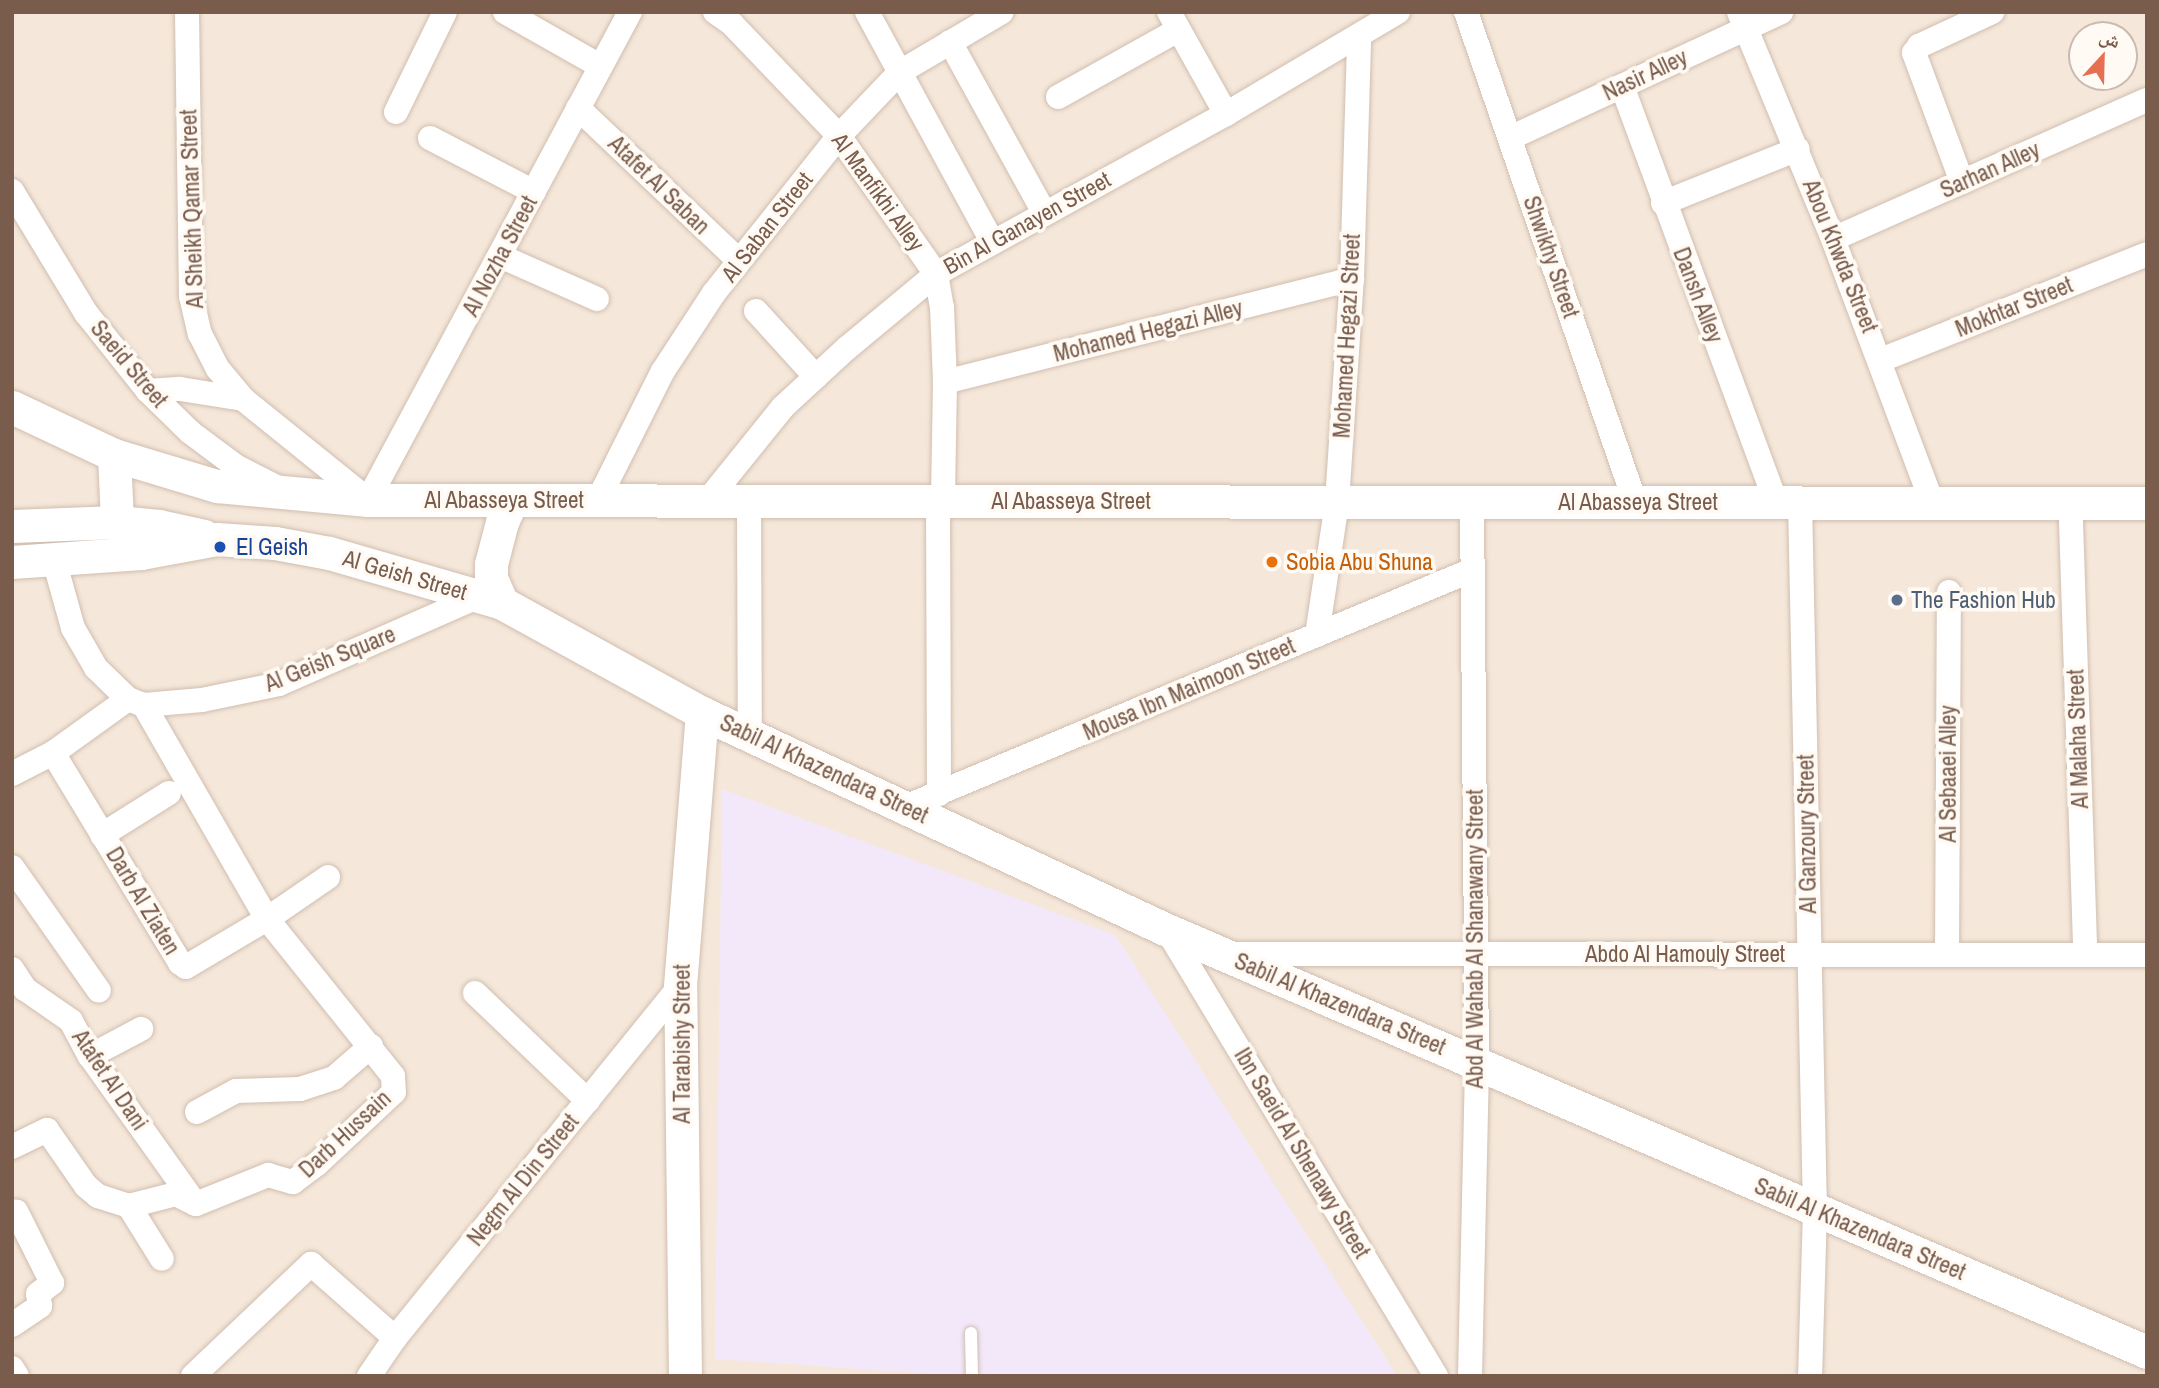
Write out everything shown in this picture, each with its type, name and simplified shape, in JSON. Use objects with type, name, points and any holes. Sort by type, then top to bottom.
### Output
[{"type":"main road","name":"Al Abasseya Street","points":[[12,407],[114,455],[217,486],[368,500],[2147,503]]},
{"type":"main road","points":[[114,455],[117,522]]},
{"type":"main road","points":[[490,600],[491,564],[502,522],[512,500]]},
{"type":"main road","name":"Al Geish Street","points":[[12,526],[117,522],[159,526],[217,539],[275,543],[329,553],[490,600],[546,627]]},
{"type":"main road","name":"Al Geish Street","points":[[12,562],[141,553],[217,539]]},
{"type":"main road","name":"Sabil Al Khazendara Street","points":[[546,627],[702,713],[1167,930],[2147,1352]]},
{"type":"main road","name":"Al Tarabishy Street","points":[[685,1376],[680,986],[702,713]]},
{"type":"street","name":"Al Sheikh Qamar Street","points":[[187,12],[191,296],[200,334],[218,369],[243,399],[368,500]]},
{"type":"street","points":[[397,112],[445,12]]},
{"type":"street","points":[[505,12],[600,66]]},
{"type":"street","name":"Al Nozha Street","points":[[368,500],[630,12]]},
{"type":"street","name":"Al Manfikhi Alley","points":[[716,12],[732,24],[839,136],[936,274],[942,307],[945,382],[941,501],[939,794]]},
{"type":"street","points":[[867,12],[992,241]]},
{"type":"street","name":"Al Saban Street","points":[[598,500],[663,371],[739,261],[839,136],[900,72],[1002,12]]},
{"type":"street","name":"Bin Al Ganayen Street","points":[[708,500],[783,407],[936,274],[1044,212],[1226,114],[1398,12]]},
{"type":"street","name":"Shwikhy Street","points":[[1466,12],[1635,502]]},
{"type":"street","name":"Nasir Alley","points":[[1510,138],[1622,86],[1743,20],[1781,12]]},
{"type":"street","points":[[1962,182],[1915,60],[1919,46],[1983,14]]},
{"type":"street","name":"Abou Khwda Street","points":[[1743,20],[1798,149],[1881,360],[1932,502]]},
{"type":"street","points":[[1058,97],[1173,21],[1226,114]]},
{"type":"street","name":"Mohamed Hegazi Street","points":[[1317,635],[1337,502],[1352,279],[1359,36]]},
{"type":"street","points":[[950,42],[1044,212]]},
{"type":"street","name":"Dansh Alley","points":[[1622,86],[1663,203],[1788,502]]},
{"type":"street","name":"Sarhan Alley","points":[[1833,239],[2147,100]]},
{"type":"street","name":"Atafet Al Saban","points":[[578,108],[739,261]]},
{"type":"street","points":[[430,138],[534,192]]},
{"type":"street","points":[[1663,203],[1798,149]]},
{"type":"street","name":"Saeid Street","points":[[12,191],[86,313],[148,391],[190,432],[237,467],[289,494]]},
{"type":"street","name":"Mokhtar Street","points":[[1881,360],[2147,254]]},
{"type":"street","points":[[500,256],[597,299]]},
{"type":"street","name":"Mohamed Hegazi Alley","points":[[945,382],[1352,279]]},
{"type":"street","points":[[756,312],[816,377]]},
{"type":"street","points":[[148,391],[180,389],[243,399]]},
{"type":"street","points":[[749,500],[750,735]]},
{"type":"street","name":"Abd Al Wahab Al Shanawany Street","points":[[1470,1376],[1477,1063],[1472,502]]},
{"type":"street","name":"Al Ganzoury Street","points":[[1788,502],[1810,955],[1815,1210],[1810,1376]]},
{"type":"street","name":"Al Malaha Street","points":[[2071,522],[2085,955]]},
{"type":"street","points":[[12,774],[53,753],[136,702],[96,667],[73,628],[54,560]]},
{"type":"street","name":"Mousa Ibn Maimoon Street","points":[[905,807],[1472,570]]},
{"type":"street","name":"Al Sebaaei Alley","points":[[1947,955],[1949,592]]},
{"type":"street","name":"Al Geish Square","points":[[136,702],[202,700],[279,684],[490,600]]},
{"type":"street","name":"Darb Hussain","points":[[136,702],[267,919],[393,1076],[394,1092],[317,1164],[293,1182],[268,1175],[196,1204]]},
{"type":"street","name":"Darb Al Ziaten","points":[[53,753],[180,963],[186,967],[267,919]]},
{"type":"street","points":[[102,835],[169,793]]},
{"type":"street","points":[[12,867],[99,991]]},
{"type":"street","points":[[267,919],[328,877]]},
{"type":"street","name":"Ibn Saeid Al Shenawy Street","points":[[1167,930],[1436,1376]]},
{"type":"street","name":"Abdo Al Hamouly Street","points":[[1223,954],[2147,955]]},
{"type":"street","name":"Atafet Al Dani","points":[[15,984],[67,1016],[90,1056],[196,1204]]},
{"type":"street","name":"Negm Al Din Street","points":[[369,1376],[395,1338],[680,986]]},
{"type":"street","points":[[475,993],[588,1101]]},
{"type":"street","points":[[90,1056],[141,1029]]},
{"type":"street","points":[[197,1112],[236,1091],[300,1088],[334,1078],[371,1046]]},
{"type":"street","points":[[12,1147],[47,1130],[86,1186],[97,1196],[129,1206],[176,1194],[196,1204]]},
{"type":"street","points":[[129,1206],[162,1259]]},
{"type":"street","points":[[12,1325],[40,1307],[38,1294],[51,1283],[16,1211]]},
{"type":"street","points":[[193,1376],[311,1264],[395,1338]]},
{"type":"street","points":[[12,1368],[17,1376]]},
{"type":"lane","points":[[971,1333],[972,1376]]},
{"type":"shaded area","points":[[12,12],[2147,12],[2147,1376],[12,1376]]},
{"type":"shaded area","points":[[722,789],[1115,935],[1397,1376],[962,1376],[715,1359]]},
{"type":"place","name":"El Geish","points":[[220,547]]},
{"type":"place","name":"Sobia Abu Shuna","points":[[1272,562]]},
{"type":"place","name":"The Fashion Hub","points":[[1897,600]]}]
